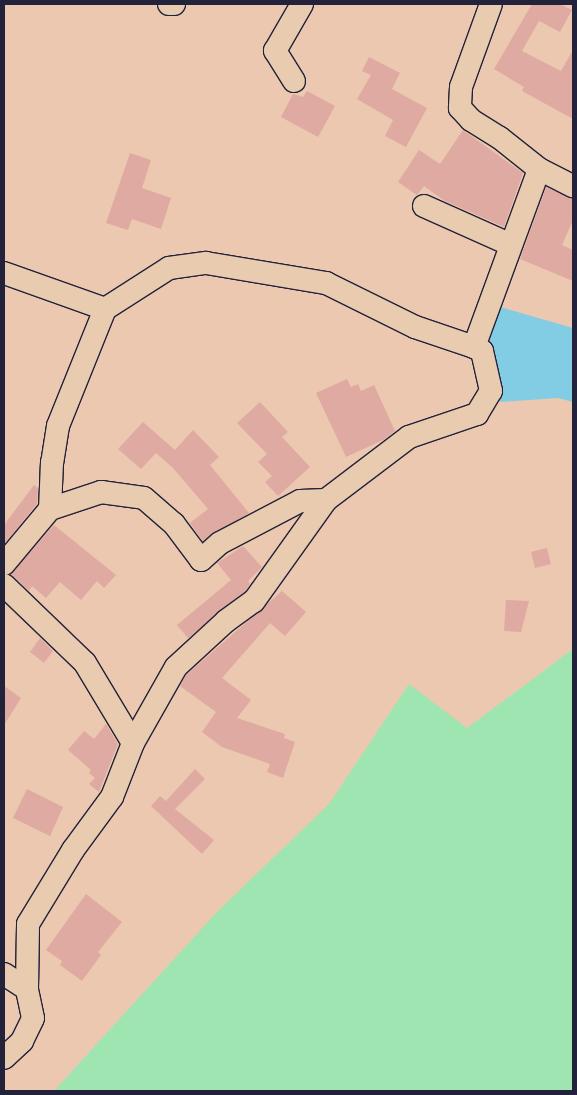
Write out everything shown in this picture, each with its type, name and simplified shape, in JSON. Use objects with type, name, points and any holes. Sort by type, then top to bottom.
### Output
[{"type":"street","points":[[169,4],[174,4]]},
{"type":"street","points":[[294,81],[275,51],[302,4]]},
{"type":"street","points":[[491,4],[461,87],[460,108],[471,120],[500,138],[539,169],[573,186]]},
{"type":"street","points":[[474,347],[539,169]]},
{"type":"street","points":[[424,206],[511,245]]},
{"type":"street","points":[[4,1058],[22,1041],[33,1018],[27,989],[28,924],[73,850],[112,797],[133,743],[176,667],[226,621],[254,601],[326,500],[409,437],[476,414],[491,391],[482,351],[415,327],[326,283],[206,263],[169,268],[105,309],[58,426],[52,462],[50,509]]},
{"type":"street","points":[[4,273],[105,309]]},
{"type":"street","points":[[4,564],[50,509],[101,492],[144,498],[174,524],[202,560],[220,543],[300,501],[326,500]]},
{"type":"street","points":[[4,585],[85,663],[133,743]]},
{"type":"street","points":[[4,974],[27,989]]},
{"type":"green space","points":[[573,649],[573,1091],[54,1091],[216,913],[329,804],[409,684],[467,728]]},
{"type":"water","points":[[497,306],[573,328],[573,402],[558,398],[501,402],[496,396],[498,375],[487,328]]},
{"type":"building","points":[[532,4],[560,4],[572,10],[560,32],[539,21],[522,51],[561,71],[573,50],[573,119],[522,91],[524,87],[494,69]]},
{"type":"building","points":[[369,57],[400,73],[392,89],[427,108],[406,147],[385,136],[393,120],[357,99],[371,75],[362,71]]},
{"type":"building","points":[[307,91],[335,106],[318,137],[281,117],[293,94],[303,97]]},
{"type":"building","points":[[463,130],[523,173],[504,227],[445,201],[424,186],[417,195],[398,182],[419,150],[440,164]]},
{"type":"building","points":[[130,153],[151,160],[142,188],[171,198],[161,229],[132,219],[128,230],[106,223]]},
{"type":"building","points":[[546,187],[573,199],[573,220],[562,245],[573,250],[573,281],[520,259]]},
{"type":"building","points":[[347,379],[351,387],[358,384],[361,391],[374,385],[395,431],[383,440],[346,457],[316,393]]},
{"type":"building","points":[[260,402],[288,432],[282,437],[310,467],[278,496],[265,482],[272,476],[258,462],[267,454],[237,423]]},
{"type":"building","points":[[143,422],[175,450],[193,430],[219,457],[210,465],[249,513],[203,541],[190,523],[208,509],[173,468],[156,453],[141,469],[118,449]]},
{"type":"building","points":[[34,485],[38,488],[37,504],[4,544],[4,525]]},
{"type":"building","points":[[54,525],[116,575],[104,588],[97,581],[81,600],[60,582],[46,598],[32,586],[29,591],[11,574]]},
{"type":"building","points":[[243,546],[262,567],[248,581],[250,584],[245,592],[188,638],[177,625],[231,580],[217,563]]},
{"type":"building","points":[[547,548],[551,564],[535,568],[531,552]]},
{"type":"building","points":[[282,591],[306,612],[285,636],[270,623],[222,678],[251,700],[237,718],[285,734],[284,738],[295,742],[283,778],[267,772],[270,764],[222,747],[202,732],[216,712],[180,686],[186,675]]},
{"type":"building","points":[[506,600],[529,601],[521,632],[504,631]]},
{"type":"building","points":[[40,638],[53,651],[44,663],[30,652]]},
{"type":"building","points":[[4,686],[21,698],[4,725]]},
{"type":"building","points":[[106,724],[118,744],[99,792],[89,784],[95,778],[89,773],[91,770],[68,750],[84,731],[94,739]]},
{"type":"building","points":[[195,769],[205,779],[175,809],[214,840],[202,854],[151,806],[160,796],[166,801]]},
{"type":"building","points":[[27,789],[63,807],[50,836],[13,818]]},
{"type":"building","points":[[86,894],[122,922],[98,952],[101,955],[82,981],[60,965],[62,961],[46,950]]}]
